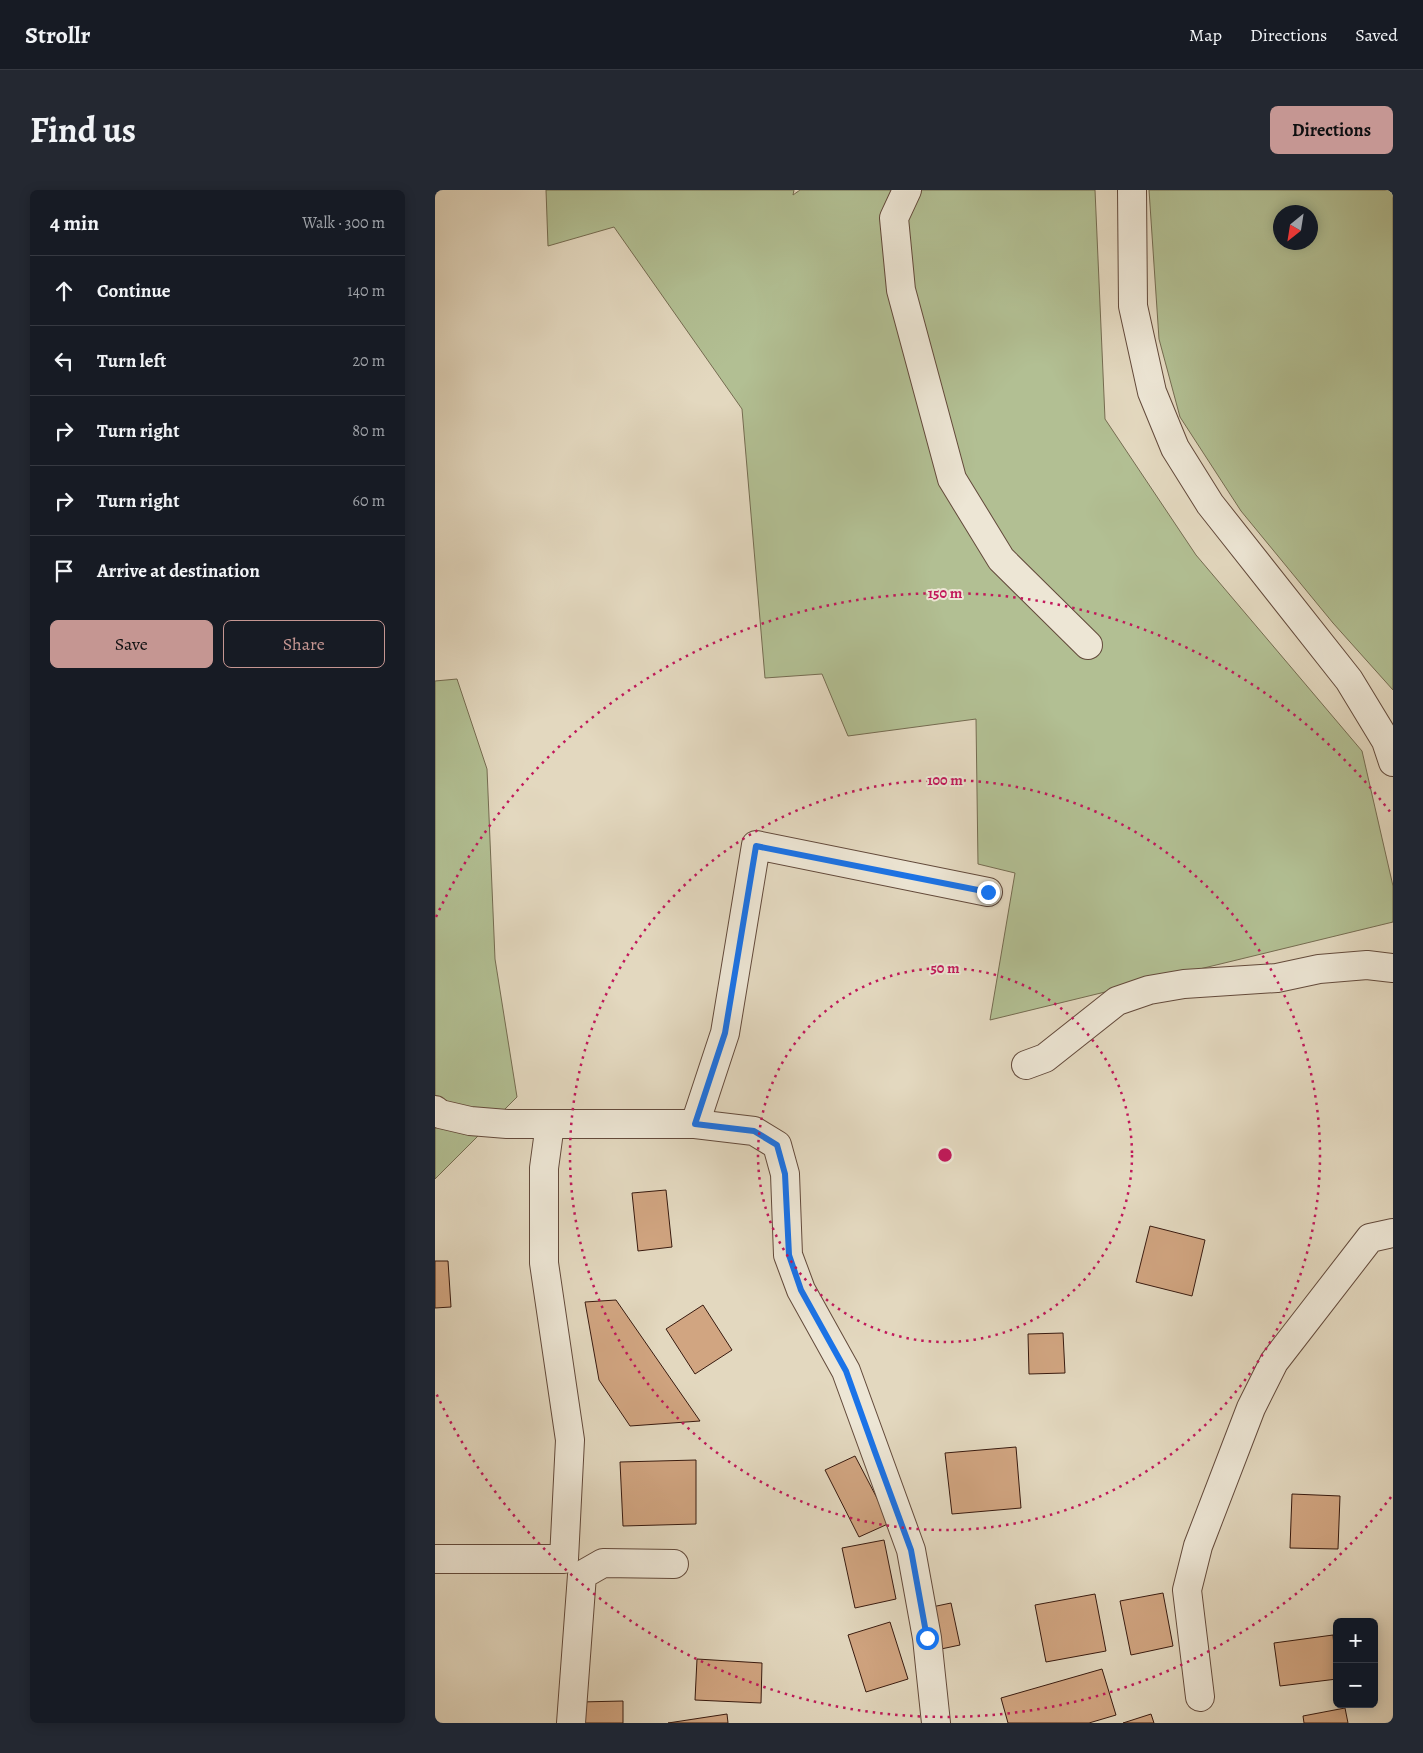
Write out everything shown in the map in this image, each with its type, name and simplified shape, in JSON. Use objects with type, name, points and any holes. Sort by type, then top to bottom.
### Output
[{"type":"street","points":[[907,190],[894,218],[901,290],[952,479],[1001,559],[1088,645]]},
{"type":"street","points":[[1132,190],[1133,306],[1152,392],[1175,448],[1211,504],[1349,680],[1386,741],[1393,762]]},
{"type":"street","points":[[695,1124],[725,1033],[756,846],[988,892]]},
{"type":"street","points":[[1026,1065],[1045,1058],[1117,1001],[1149,990],[1184,984],[1277,978],[1319,969],[1367,965],[1393,968]]},
{"type":"street","points":[[435,1110],[440,1114],[470,1121],[550,1124],[695,1124],[754,1131],[777,1145],[785,1174],[789,1255],[801,1290],[846,1371],[911,1550],[927,1638],[936,1723]]},
{"type":"street","points":[[550,1124],[544,1168],[544,1263],[570,1440],[573,1567],[571,1723]]},
{"type":"street","points":[[1199,1697],[1187,1590],[1198,1546],[1247,1416],[1274,1362],[1370,1238],[1393,1233]]},
{"type":"street","points":[[435,1559],[573,1567],[603,1563],[674,1564]]},
{"type":"green space","points":[[546,190],[794,190],[793,195],[800,190],[1095,190],[1105,419],[1196,555],[1362,751],[1393,886],[1393,922],[990,1020],[1015,873],[978,864],[976,719],[848,736],[822,674],[765,678],[742,409],[614,227],[548,246]]},
{"type":"green space","points":[[1149,190],[1393,190],[1393,690],[1333,623],[1241,511],[1180,417],[1159,339]]},
{"type":"green space","points":[[457,679],[487,769],[495,959],[517,1097],[435,1179],[435,681]]},
{"type":"building","points":[[666,1190],[672,1247],[638,1251],[632,1193]]},
{"type":"building","points":[[1150,1226],[1205,1240],[1192,1296],[1136,1282]]},
{"type":"building","points":[[435,1261],[448,1261],[451,1307],[435,1308]]},
{"type":"building","points":[[616,1300],[700,1421],[630,1426],[599,1380],[585,1302]]},
{"type":"building","points":[[703,1305],[732,1350],[695,1374],[666,1329]]},
{"type":"building","points":[[1063,1333],[1065,1373],[1029,1374],[1028,1334]]},
{"type":"building","points":[[1016,1447],[1021,1508],[952,1514],[945,1453]]},
{"type":"building","points":[[855,1456],[890,1523],[859,1537],[825,1470]]},
{"type":"building","points":[[696,1460],[696,1524],[623,1526],[620,1462]]},
{"type":"building","points":[[1292,1494],[1340,1496],[1338,1549],[1290,1548]]},
{"type":"building","points":[[884,1540],[896,1599],[855,1608],[842,1548]]},
{"type":"building","points":[[1163,1593],[1173,1646],[1131,1655],[1120,1601]]},
{"type":"building","points":[[1095,1594],[1106,1651],[1046,1662],[1035,1605]]},
{"type":"building","points":[[951,1603],[960,1645],[941,1649],[932,1607]]},
{"type":"building","points":[[890,1622],[908,1679],[866,1692],[848,1635]]},
{"type":"building","points":[[1333,1635],[1333,1679],[1280,1686],[1274,1643]]},
{"type":"building","points":[[697,1659],[762,1663],[761,1703],[695,1700]]},
{"type":"building","points":[[1102,1669],[1116,1715],[1089,1723],[1008,1723],[1001,1698]]},
{"type":"building","points":[[623,1701],[623,1723],[581,1723],[580,1702]]},
{"type":"building","points":[[1345,1708],[1348,1723],[1304,1723],[1303,1716]]},
{"type":"building","points":[[727,1714],[728,1723],[668,1723]]},
{"type":"building","points":[[1151,1714],[1154,1723],[1123,1723]]},
{"type":"route","points":[[927,1638],[911,1550],[846,1371],[801,1290],[789,1255],[785,1174],[777,1145],[754,1131],[695,1124],[725,1033],[756,846],[988,892]]}]
